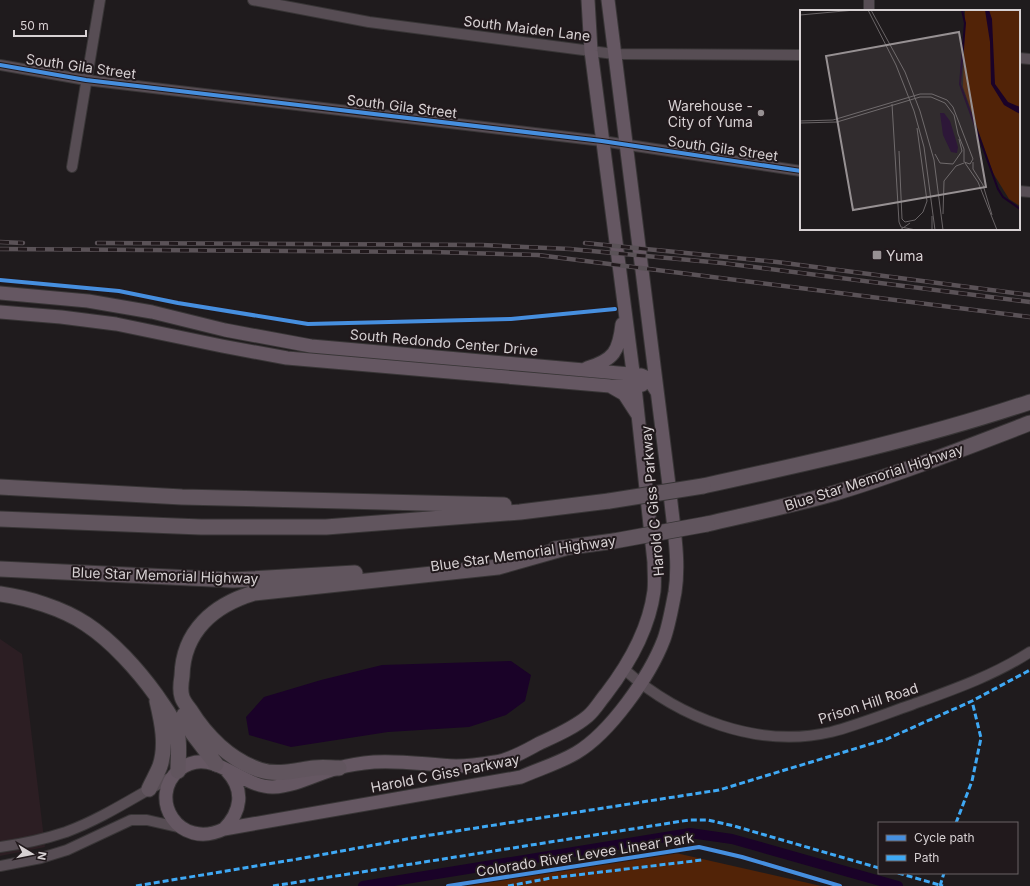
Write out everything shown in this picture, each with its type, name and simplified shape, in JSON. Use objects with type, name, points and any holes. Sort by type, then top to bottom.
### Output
[{"type":"highway","name":"Blue Star Memorial Highway","points":[[0,519],[200,527],[326,527],[571,506],[703,486],[806,464],[880,446],[1030,402]]},
{"type":"highway","name":"Blue Star Memorial Highway","points":[[0,569],[233,580],[384,572],[565,548],[707,524],[787,506],[856,486],[929,462],[1030,423]]},
{"type":"highway","points":[[0,487],[182,497],[571,506]]},
{"type":"highway","points":[[0,515],[49,521]]},
{"type":"highway","points":[[221,767],[193,734],[184,717],[182,698],[182,668],[186,651],[195,634],[208,617],[236,598],[254,593],[498,567],[565,548]]},
{"type":"highway","points":[[0,594],[50,607],[86,624],[143,675],[170,714],[176,730],[177,773]]},
{"type":"highway","points":[[149,789],[160,766],[163,750],[163,733],[155,694]]},
{"type":"highway","points":[[182,698],[210,737],[226,752],[261,770],[285,773],[316,768],[339,768]]},
{"type":"main road","name":"Harold C Giss Parkway","points":[[177,773],[194,763],[205,762],[221,767],[257,784],[272,787],[289,785],[339,768],[373,762],[413,762],[457,766],[498,762],[564,732],[589,716],[625,670],[642,634],[654,591],[653,554],[635,380],[591,51],[588,0]]},
{"type":"main road","name":"Harold C Giss Parkway","points":[[182,828],[192,833],[203,835],[214,834],[224,829],[521,777],[576,753],[605,730],[640,683],[664,639],[675,591],[676,562],[659,397],[608,0]]},
{"type":"main road","name":"South Redondo Center Drive","points":[[0,293],[88,301],[152,312],[225,330],[311,346],[583,370],[635,380]]},
{"type":"main road","points":[[583,370],[599,365],[611,358],[617,349],[620,342],[624,303]]},
{"type":"main road","name":"South Redondo Center Drive","points":[[0,312],[61,317],[116,324],[287,358],[610,386],[635,380],[640,374],[650,379]]},
{"type":"main road","points":[[655,366],[650,379],[659,397]]},
{"type":"main road","points":[[610,386],[624,394],[639,416]]},
{"type":"main road","points":[[221,767],[234,778],[238,788],[240,800],[235,816],[224,829]]},
{"type":"main road","points":[[177,773],[169,785],[167,803],[173,820],[182,828]]},
{"type":"street","points":[[72,167],[100,0]]},
{"type":"street","name":"South Maiden Lane","points":[[253,0],[369,22],[614,54],[800,55]]},
{"type":"street","points":[[1020,58],[1030,59]]},
{"type":"street","name":"South Gila Street","points":[[0,65],[86,80],[602,141],[800,171]]},
{"type":"street","points":[[1020,191],[1030,192]]},
{"type":"street","name":"Prison Hill Road","points":[[625,670],[640,683],[707,721],[764,735],[803,736],[831,732],[851,726],[957,688],[988,675],[1030,652]]},
{"type":"street","name":"Harold C Giss Parkway","points":[[0,847],[41,839],[98,818],[177,773]]},
{"type":"street","name":"Harold C Giss Parkway","points":[[0,866],[41,858],[67,850],[131,820],[148,820],[182,828]]},
{"type":"shaded area","points":[[0,639],[22,654],[45,847],[0,856]]},
{"type":"shaded area","points":[[511,661],[531,675],[525,701],[506,715],[469,727],[388,732],[291,747],[249,735],[246,717],[264,697],[321,680],[382,665]]},
{"type":"shaded area","points":[[667,851],[821,886],[451,886]]},
{"type":"waterway","points":[[363,886],[690,833],[732,839],[898,886]]},
{"type":"railway","points":[[0,242],[23,243]]},
{"type":"railway","points":[[97,243],[482,245],[570,249],[722,263],[1030,302]]},
{"type":"railway","points":[[585,243],[777,262],[1030,295]]},
{"type":"railway","points":[[0,249],[434,252],[538,255],[1030,317]]},
{"type":"marked path","points":[[136,886],[418,837],[719,790],[887,739],[972,701],[1030,670]]},
{"type":"marked path","points":[[956,822],[972,781],[981,738],[972,701]]},
{"type":"marked path","points":[[273,886],[689,820],[708,820],[734,826],[878,868]]},
{"type":"marked path","points":[[508,886],[551,878],[702,860]]},
{"type":"marked path","points":[[901,874],[943,886]]},
{"type":"marked path","points":[[940,886],[944,874]]},
{"type":"cycle path","points":[[0,65],[86,80],[602,141],[800,171]]},
{"type":"cycle path","points":[[0,280],[119,291],[178,303],[308,324],[511,319],[615,309]]},
{"type":"cycle path","name":"Colorado River Levee Linear Park","points":[[448,886],[699,847],[742,857],[840,886]]},
{"type":"place","name":"Warehouse - City of Yuma","points":[[761,113]]},
{"type":"place","name":"Yuma","points":[[877,255]]}]
